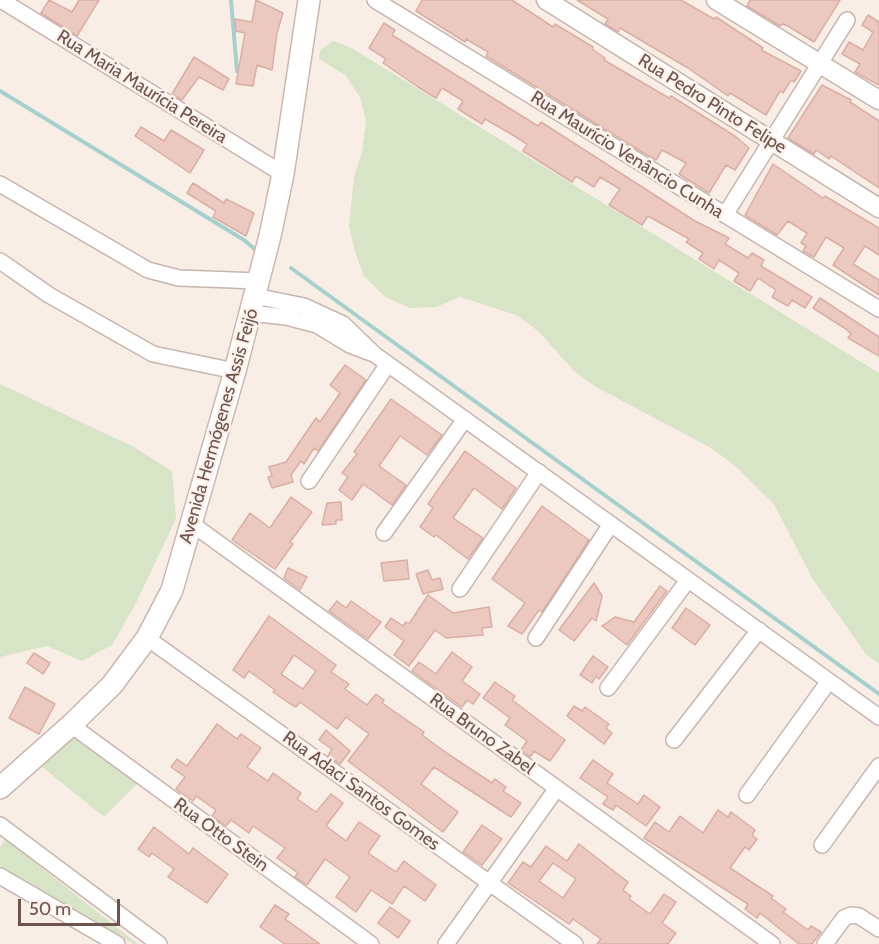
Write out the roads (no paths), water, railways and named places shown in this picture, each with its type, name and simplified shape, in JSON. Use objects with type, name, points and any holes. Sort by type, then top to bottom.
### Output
[{"type":"main road","name":"Avenida Hermógenes Assis Feijó","points":[[0,788],[112,685],[147,639],[172,590],[235,370],[283,174],[309,0]]},
{"type":"street","name":"Rua Maria Maurícia Pereira","points":[[2,0],[283,174]]},
{"type":"street","name":"Rua Maurício Venâncio Cunha","points":[[375,0],[879,309]]},
{"type":"street","name":"Rua Pedro Pinto Felipe","points":[[546,0],[879,208]]},
{"type":"street","points":[[716,0],[879,100]]},
{"type":"street","points":[[725,214],[847,20]]},
{"type":"street","points":[[0,184],[148,270],[254,297],[304,306],[343,324],[374,354],[879,717]]},
{"type":"street","points":[[0,261],[59,301],[153,354],[235,370]]},
{"type":"street","points":[[309,481],[388,364]]},
{"type":"street","points":[[384,533],[465,419]]},
{"type":"street","points":[[460,589],[539,472]]},
{"type":"street","name":"Rua Bruno Zabel","points":[[192,524],[772,944]]},
{"type":"street","points":[[536,638],[611,524]]},
{"type":"street","points":[[608,688],[688,580]]},
{"type":"street","points":[[674,740],[759,630]]},
{"type":"street","name":"Rua Adaci Santos Gomes","points":[[147,639],[575,944]]},
{"type":"street","points":[[747,795],[829,681]]},
{"type":"street","name":"Rua Otto Stein","points":[[71,725],[371,944]]},
{"type":"street","points":[[822,845],[879,766]]},
{"type":"street","points":[[446,944],[557,788]]},
{"type":"street","points":[[0,825],[159,944]]},
{"type":"street","points":[[0,876],[117,944]]},
{"type":"street","points":[[825,944],[839,924],[851,915],[859,916],[879,929]]},
{"type":"waterway","points":[[231,0],[237,71]]},
{"type":"waterway","points":[[0,91],[244,240],[258,252]]},
{"type":"waterway","points":[[291,268],[879,694]]}]
